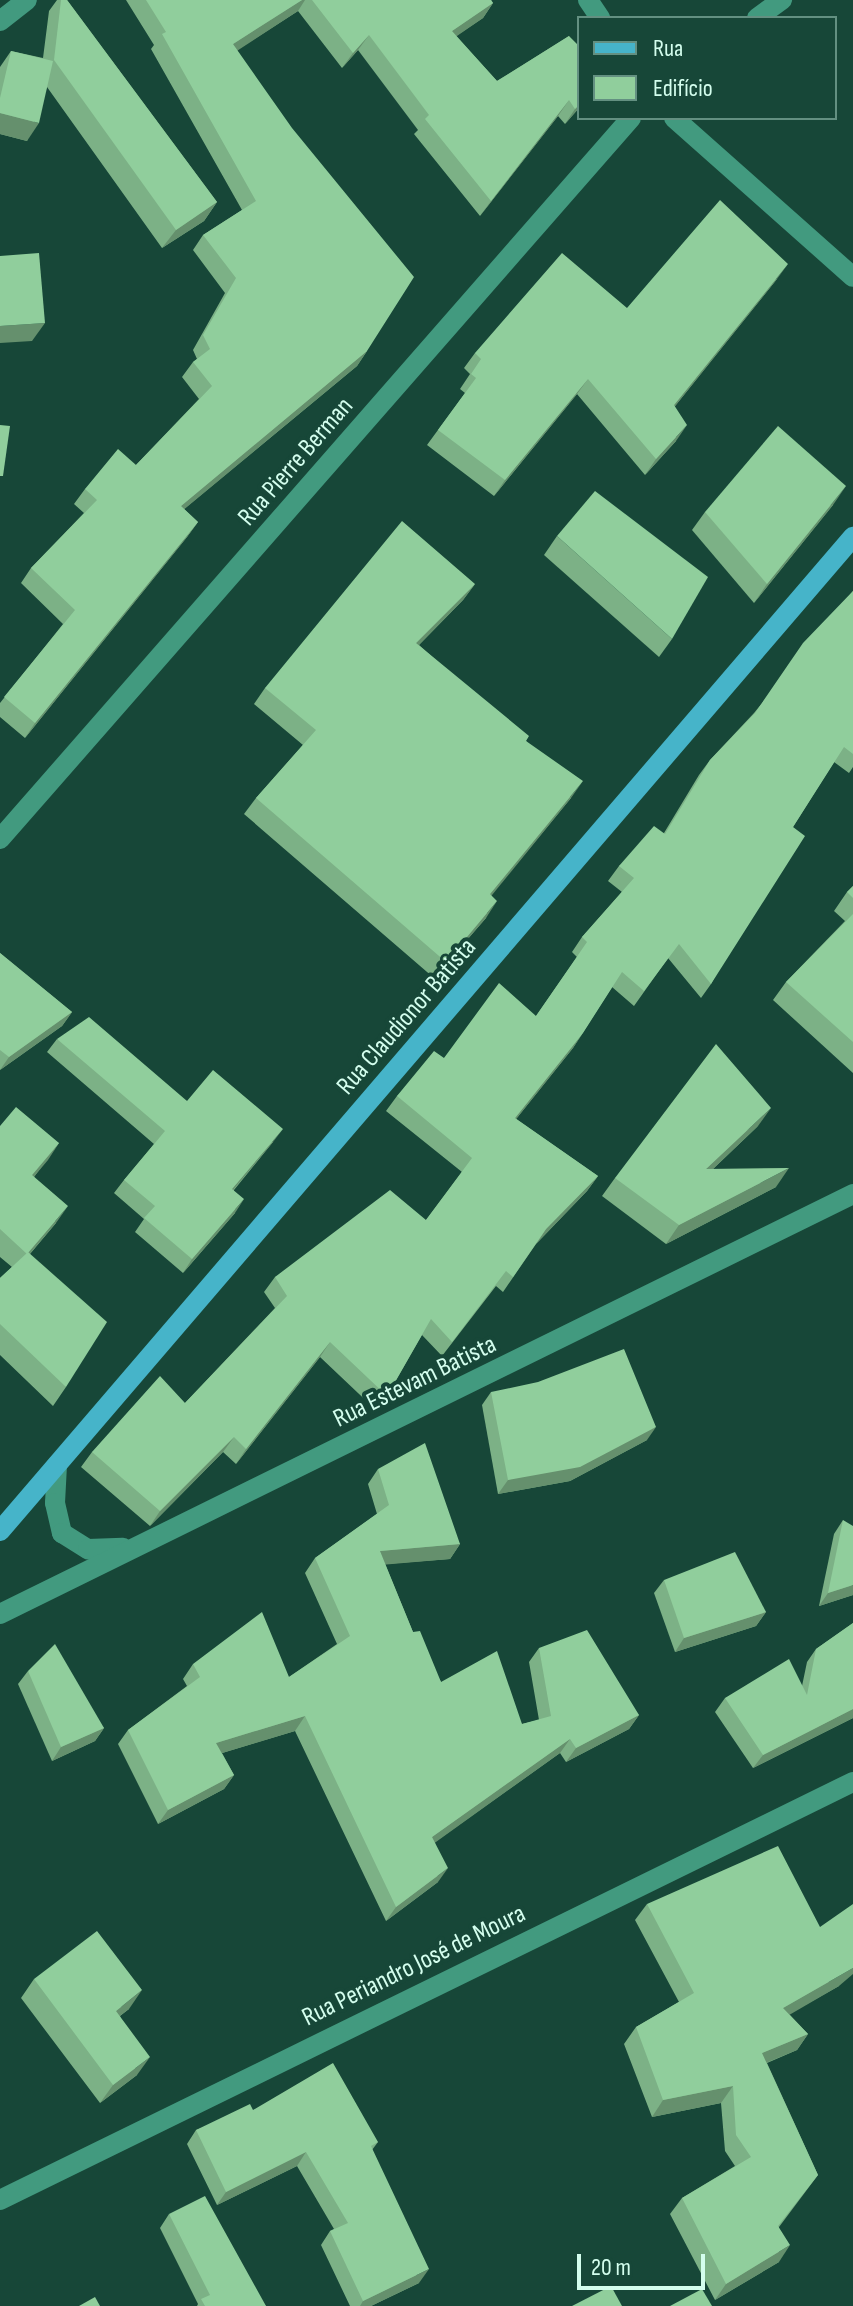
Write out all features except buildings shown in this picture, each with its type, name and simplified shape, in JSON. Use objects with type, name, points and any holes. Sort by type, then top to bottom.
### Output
[{"type":"main road","name":"Rua Claudionor Batista","points":[[0,1531],[853,537]]},
{"type":"street","points":[[0,21],[27,0]]},
{"type":"street","points":[[760,16],[782,0]]},
{"type":"street","name":"Rua Pierre Berman","points":[[0,839],[629,120]]},
{"type":"street","points":[[676,120],[853,277]]},
{"type":"street","name":"Rua Estevam Batista","points":[[0,1614],[853,1194]]},
{"type":"street","points":[[57,1465],[56,1520],[73,1543],[105,1551],[143,1544]]},
{"type":"street","name":"Rua Periandro José de Moura","points":[[0,2200],[853,1782]]}]
